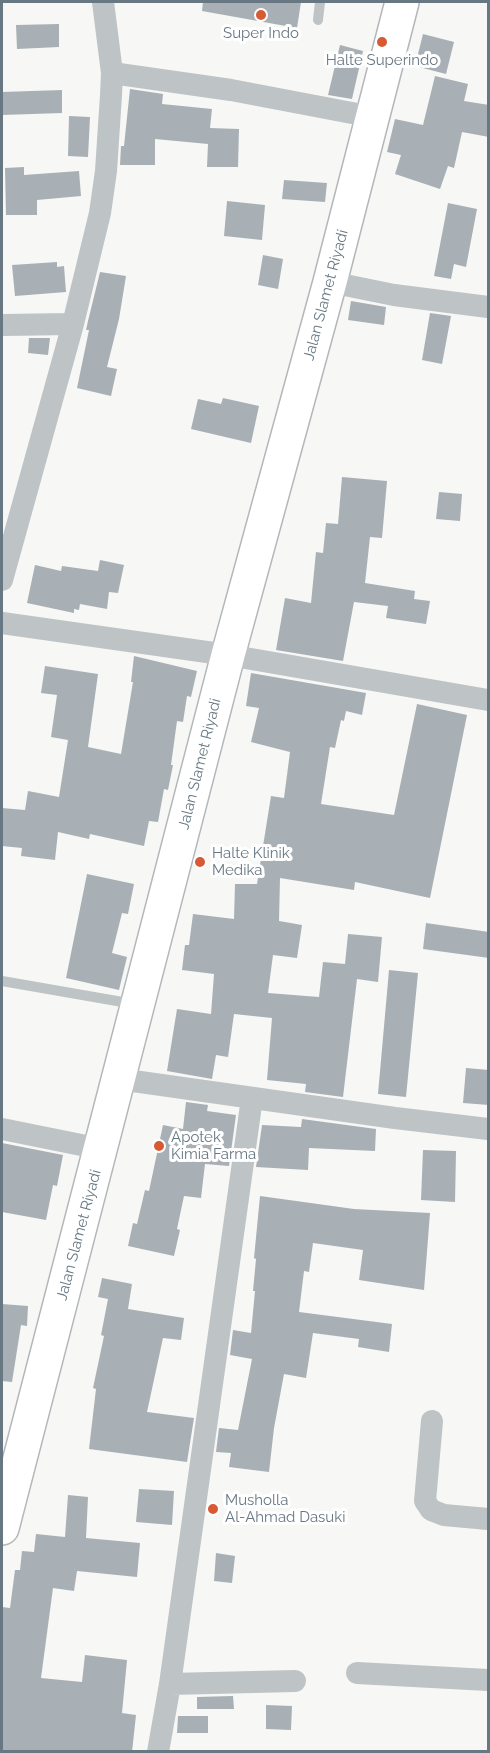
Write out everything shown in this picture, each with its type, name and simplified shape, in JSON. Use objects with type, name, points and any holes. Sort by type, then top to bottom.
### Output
[{"type":"main road","name":"Jalan Slamet Riyadi","points":[[2,1528],[8,1480],[101,1149],[228,656],[330,282],[402,2]]},
{"type":"street","points":[[2,580],[100,213],[106,171],[112,73],[103,2]]},
{"type":"street","points":[[112,73],[221,88],[373,117]]},
{"type":"street","points":[[330,282],[394,295],[489,307]]},
{"type":"street","points":[[2,325],[72,324]]},
{"type":"street","points":[[2,623],[228,656],[489,700]]},
{"type":"street","points":[[119,1079],[489,1129]]},
{"type":"street","points":[[158,1752],[170,1684],[252,1098]]},
{"type":"street","points":[[2,1129],[101,1149]]},
{"type":"street","points":[[432,1421],[425,1501],[431,1510],[444,1515],[489,1519]]},
{"type":"street","points":[[357,1674],[489,1680]]},
{"type":"street","points":[[170,1684],[295,1681]]},
{"type":"lane","points":[[318,20],[320,2]]},
{"type":"lane","points":[[2,981],[138,1005]]},
{"type":"building","name":"Super Indo","points":[[203,2],[301,2],[297,28],[202,11]]},
{"type":"building","points":[[59,24],[59,47],[17,49],[16,25]]},
{"type":"building","points":[[423,34],[454,42],[446,74],[415,66]]},
{"type":"building","points":[[340,45],[363,51],[352,99],[328,95]]},
{"type":"building","points":[[435,76],[468,84],[464,101],[489,105],[489,137],[462,132],[454,168],[448,166],[440,189],[395,174],[401,155],[387,152],[395,119],[423,125]]},
{"type":"building","points":[[130,89],[163,94],[162,104],[212,109],[210,128],[239,129],[238,167],[207,167],[208,144],[155,139],[155,165],[120,165]]},
{"type":"building","points":[[62,90],[62,113],[2,115],[2,92]]},
{"type":"building","points":[[69,116],[90,117],[88,157],[68,156]]},
{"type":"building","points":[[24,167],[24,175],[79,171],[81,196],[37,200],[37,215],[6,215],[5,168]]},
{"type":"building","points":[[284,180],[327,183],[325,202],[282,199]]},
{"type":"building","points":[[227,201],[265,205],[262,240],[224,236]]},
{"type":"building","points":[[448,203],[477,209],[466,267],[454,264],[451,279],[434,276]]},
{"type":"building","points":[[263,255],[283,259],[278,289],[258,285]]},
{"type":"building","points":[[57,262],[57,267],[64,266],[66,292],[15,296],[12,265]]},
{"type":"building","points":[[100,272],[126,276],[119,319],[107,367],[117,369],[111,396],[77,388],[89,330],[86,330]]},
{"type":"building","points":[[351,301],[386,307],[384,325],[348,320]]},
{"type":"building","points":[[430,313],[451,316],[442,364],[422,360]]},
{"type":"building","points":[[29,338],[50,338],[48,355],[28,353]]},
{"type":"building","points":[[223,398],[259,406],[251,443],[191,429],[198,399],[221,404]]},
{"type":"building","points":[[342,477],[387,481],[382,538],[370,537],[365,583],[415,591],[414,599],[430,601],[426,624],[386,618],[388,606],[354,602],[343,661],[276,650],[285,598],[311,603],[316,552],[323,553],[326,523],[338,524]]},
{"type":"building","points":[[439,492],[462,494],[460,521],[436,519]]},
{"type":"building","points":[[100,560],[124,565],[118,593],[109,592],[107,609],[80,604],[79,610],[74,609],[74,613],[27,603],[35,565],[61,571],[62,566],[98,571]]},
{"type":"building","points":[[134,656],[197,671],[191,697],[187,696],[183,722],[177,721],[168,790],[164,789],[158,822],[149,821],[144,846],[90,834],[89,839],[58,832],[55,860],[21,856],[22,848],[2,846],[2,808],[25,810],[28,791],[59,797],[68,740],[51,737],[57,695],[41,693],[45,666],[98,674],[88,747],[121,754],[133,682],[131,682]]},
{"type":"building","points":[[251,673],[366,693],[362,715],[346,711],[344,721],[341,720],[335,748],[330,747],[321,804],[394,815],[417,704],[467,715],[430,898],[355,882],[354,890],[280,878],[279,921],[302,925],[297,958],[273,955],[268,993],[319,997],[323,962],[345,964],[348,934],[382,937],[378,982],[357,979],[343,1097],[305,1092],[306,1084],[267,1080],[272,1018],[234,1014],[228,1057],[216,1055],[212,1079],[167,1071],[177,1009],[211,1014],[214,974],[182,970],[185,945],[189,945],[193,914],[234,919],[235,884],[257,884],[271,796],[284,798],[290,752],[251,742],[259,708],[246,706]]},
{"type":"building","points":[[87,874],[134,884],[128,914],[122,913],[112,953],[127,957],[119,990],[66,978]]},
{"type":"building","points":[[426,923],[489,932],[489,958],[423,949]]},
{"type":"building","points":[[389,970],[418,973],[406,1097],[378,1094]]},
{"type":"building","points":[[466,1068],[489,1070],[489,1105],[463,1103]]},
{"type":"building","points":[[186,1102],[208,1105],[207,1111],[236,1115],[229,1166],[205,1164],[201,1198],[184,1196],[174,1256],[128,1246],[133,1223],[137,1224],[145,1190],[149,1191],[163,1125],[183,1129]]},
{"type":"building","points":[[302,1119],[376,1129],[375,1151],[309,1148],[308,1170],[256,1167],[262,1125],[301,1127]]},
{"type":"building","points":[[2,1143],[63,1155],[57,1186],[53,1185],[46,1220],[2,1212]]},
{"type":"building","points":[[423,1150],[456,1151],[455,1202],[421,1200]]},
{"type":"building","points":[[260,1196],[354,1209],[430,1213],[424,1290],[359,1280],[363,1250],[313,1243],[309,1272],[304,1271],[299,1312],[392,1324],[389,1352],[358,1347],[359,1339],[313,1333],[306,1378],[284,1374],[269,1472],[229,1467],[231,1453],[216,1452],[219,1428],[238,1430],[252,1359],[230,1355],[233,1330],[251,1333],[255,1291],[253,1291],[256,1259],[254,1258]]},
{"type":"building","points":[[102,1278],[132,1284],[128,1309],[184,1318],[181,1340],[163,1338],[147,1412],[194,1418],[187,1462],[89,1449],[96,1389],[93,1388],[104,1336],[101,1335],[108,1299],[98,1297]]},
{"type":"building","points":[[2,1304],[28,1306],[27,1326],[21,1325],[12,1382],[2,1381]]},
{"type":"building","points":[[139,1489],[174,1491],[172,1525],[136,1522]]},
{"type":"building","points":[[68,1495],[88,1497],[86,1538],[140,1543],[137,1577],[77,1571],[74,1591],[53,1588],[41,1678],[82,1682],[85,1655],[127,1660],[122,1713],[136,1715],[132,1752],[2,1752],[2,1607],[10,1608],[15,1570],[20,1570],[22,1551],[34,1552],[36,1534],[65,1537]]},
{"type":"building","points":[[216,1553],[235,1556],[232,1583],[214,1581]]},
{"type":"building","points":[[233,1696],[234,1709],[197,1709],[197,1697]]},
{"type":"building","points":[[266,1705],[292,1706],[291,1730],[266,1729]]},
{"type":"building","points":[[178,1716],[208,1716],[208,1733],[177,1733]]},
{"type":"place","name":"Super Indo","points":[[261,15]]},
{"type":"place","name":"Halte Superindo","points":[[382,42]]},
{"type":"place","name":"Halte Klinik Medika","points":[[200,862]]},
{"type":"place","name":"Apotek Kimia Farma","points":[[159,1146]]},
{"type":"place","name":"Musholla Al-Ahmad Dasuki","points":[[213,1509]]}]
